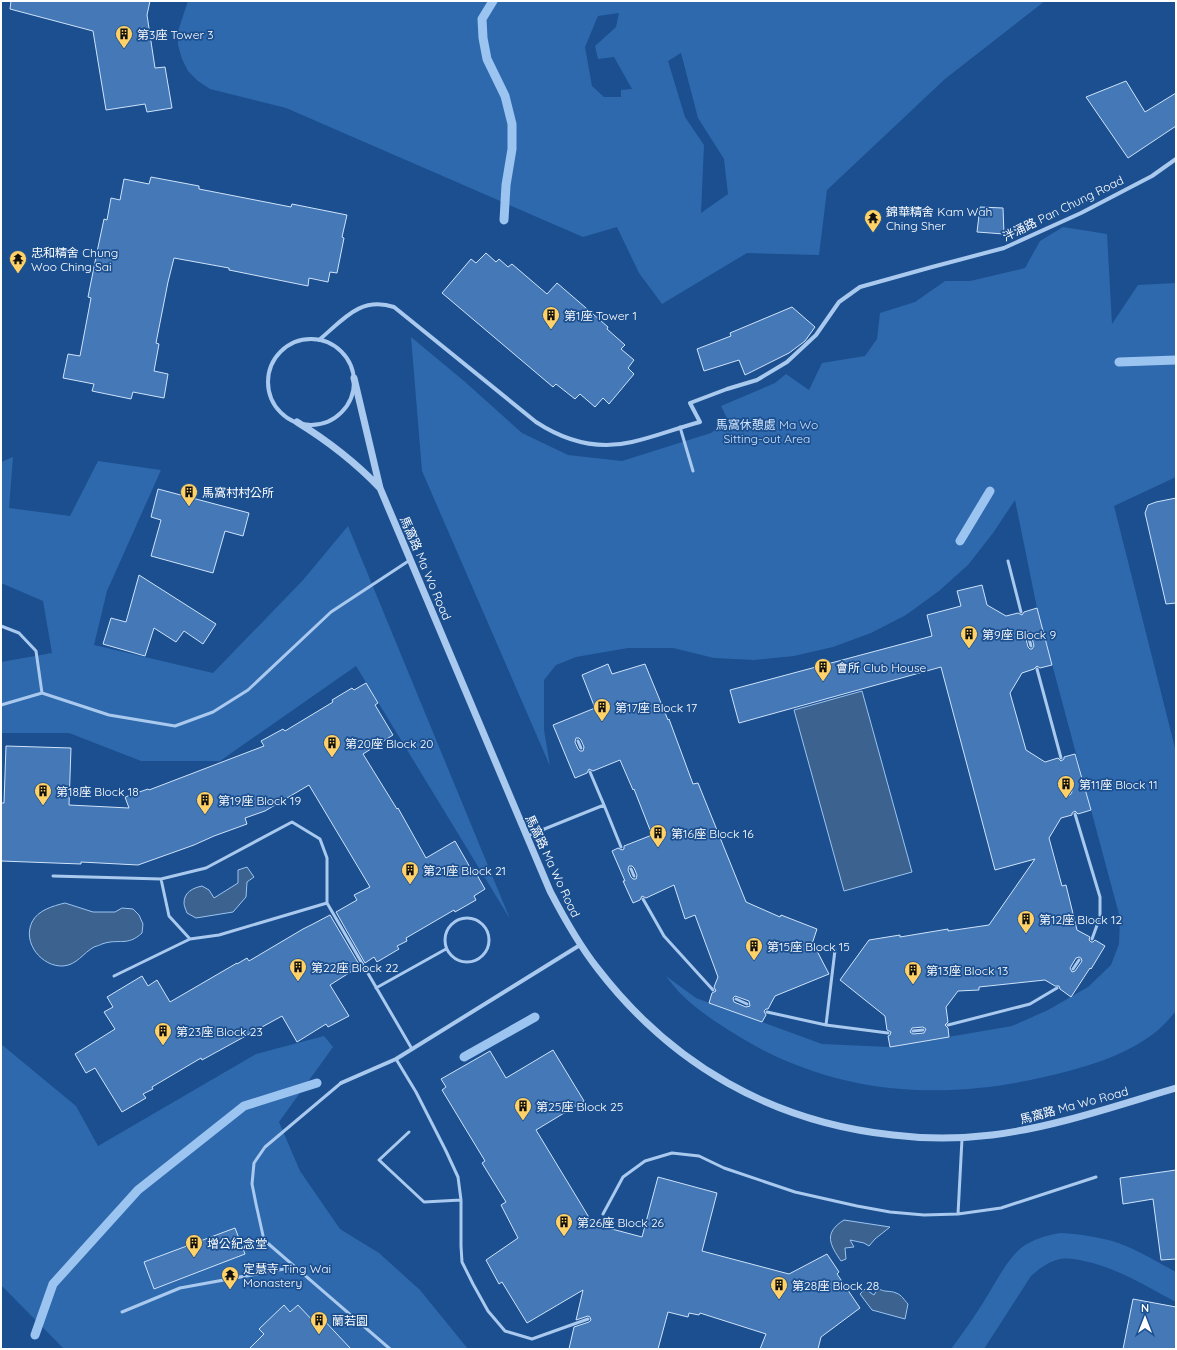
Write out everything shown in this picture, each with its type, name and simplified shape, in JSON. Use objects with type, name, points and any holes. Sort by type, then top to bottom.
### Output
[{"type":"street","name":"泮涌路 Pan Chung Road","points":[[680,427],[700,422],[690,403],[727,389],[757,380],[788,362],[816,335],[838,302],[860,287],[1004,248],[1081,213],[1152,176],[1176,159]]},
{"type":"street","points":[[319,340],[356,310],[365,305],[375,303],[384,304],[394,307],[403,313],[536,422],[560,436],[582,442],[615,444],[632,442],[680,427]]},
{"type":"street","name":"馬窩路 Ma Wo Road","points":[[380,488],[362,469],[341,452],[320,436],[284,416],[275,405],[269,392],[268,378],[271,364],[279,352],[291,344],[305,339],[319,340],[332,344],[343,352],[350,364],[380,488],[550,891],[564,919],[596,968],[640,1018],[668,1042],[729,1084],[762,1101],[833,1125],[869,1132],[910,1137],[949,1138],[990,1135],[1030,1129],[1068,1120],[1176,1088]]},
{"type":"street","name":"馬窩路 Ma Wo Road","points":[[297,422],[311,424],[325,422],[338,415],[347,405],[352,392],[354,378]]},
{"type":"street","points":[[341,1083],[396,1059],[580,945]]},
{"type":"lane","points":[[680,427],[693,471]]},
{"type":"lane","points":[[1,705],[42,693],[109,715],[175,726],[213,712],[248,690],[331,612],[410,560]]},
{"type":"lane","points":[[1008,561],[1021,612]]},
{"type":"lane","points":[[1,626],[19,633],[36,651],[42,693]]},
{"type":"lane","points":[[1028,635],[1030,646]]},
{"type":"lane","points":[[1036,669],[1061,758]]},
{"type":"lane","points":[[578,741],[581,748]]},
{"type":"lane","points":[[590,772],[622,847]]},
{"type":"lane","points":[[1067,780],[1070,792]]},
{"type":"lane","points":[[527,836],[604,804]]},
{"type":"lane","points":[[1076,814],[1100,897],[1100,917],[1092,939]]},
{"type":"lane","points":[[53,876],[160,879],[206,868],[292,822],[320,839],[328,858],[328,903],[412,1049]]},
{"type":"lane","points":[[631,869],[634,876]]},
{"type":"lane","points":[[160,879],[169,916],[190,939]]},
{"type":"lane","points":[[643,899],[664,936],[713,990]]},
{"type":"lane","points":[[114,976],[190,939],[219,935],[328,903]]},
{"type":"lane","points":[[463,918],[473,918],[482,923],[488,931],[490,941],[487,950],[480,958],[476,960],[471,962],[461,961],[452,957],[446,949],[444,939],[447,929],[458,920],[463,918]]},
{"type":"lane","points":[[376,988],[446,949]]},
{"type":"lane","points":[[826,1025],[835,950]]},
{"type":"lane","points":[[1073,969],[1079,960]]},
{"type":"lane","points":[[948,1025],[1030,1004],[1057,988]]},
{"type":"lane","points":[[736,999],[747,1004]]},
{"type":"lane","points":[[767,1012],[826,1025],[888,1034]]},
{"type":"lane","points":[[913,1032],[923,1030]]},
{"type":"lane","points":[[396,1059],[416,1092],[458,1177],[461,1200],[462,1262],[488,1311],[505,1331],[532,1339],[588,1319]]},
{"type":"lane","points":[[341,1083],[265,1147],[254,1163],[252,1184],[264,1240],[390,1349]]},
{"type":"lane","points":[[409,1132],[379,1160],[424,1202],[461,1200]]},
{"type":"lane","points":[[958,1214],[962,1137]]},
{"type":"lane","points":[[603,1214],[623,1177],[645,1161],[672,1153],[699,1156],[724,1168],[795,1192],[890,1212],[924,1215],[958,1214],[1001,1208],[1096,1177]]},
{"type":"lane","points":[[122,1312],[180,1288],[296,1268]]},
{"type":"green space","points":[[188,1],[1045,1],[945,79],[827,190],[819,255],[747,253],[662,304],[639,273],[617,227],[583,237],[286,108],[210,89],[198,81],[188,71],[182,59],[178,45],[178,31]],"holes":[[[619,13],[616,27],[595,46],[598,59],[614,57],[632,89],[621,90],[621,97],[604,97],[592,86],[585,47],[598,16]],[[681,53],[698,118],[724,159],[728,194],[701,213],[704,145],[685,117],[668,61]]]},
{"type":"green space","name":"馬窩休憩處 Ma Wo Sitting-out Area","points":[[1063,227],[1107,234],[1112,324],[1138,285],[1176,283],[1176,477],[1114,506],[1176,752],[1176,1011],[1157,1031],[1131,1048],[1102,1061],[1071,1071],[1040,1078],[961,1090],[922,1090],[883,1087],[845,1080],[807,1069],[771,1054],[735,1034],[692,1004],[679,992],[666,976],[696,998],[822,1044],[890,1047],[1012,1026],[1048,1010],[1088,987],[1111,965],[1119,944],[1120,918],[1037,608],[1015,500],[993,533],[968,565],[939,591],[906,615],[871,633],[833,647],[794,656],[754,660],[714,658],[673,648],[628,648],[576,657],[556,665],[544,680],[544,730],[550,766],[422,471],[411,337],[464,381],[522,433],[568,455],[622,461],[711,433],[728,420],[721,406],[775,383],[786,374],[809,390],[822,363],[865,356],[877,339],[880,313],[915,302],[945,281],[970,281],[1025,268],[1040,241]]},
{"type":"green space","points":[[13,457],[9,508],[70,516],[98,461],[161,470],[107,591],[94,645],[213,673],[303,580],[348,526],[510,919],[356,666],[220,761],[141,761],[69,733],[1,733],[1,662],[52,653],[43,601],[1,583],[1,462]]},
{"type":"green space","points":[[324,1036],[333,1047],[279,1122],[300,1171],[340,1229],[379,1253],[420,1290],[468,1349],[64,1349],[1,1285],[1,1044],[76,1106],[98,1146],[256,1054]]},
{"type":"green space","points":[[1061,1233],[1077,1234],[1119,1243],[1176,1272],[1176,1302],[1131,1278],[1108,1268],[1078,1260],[1060,1259],[1044,1266],[1031,1276],[984,1349],[951,1349],[978,1311],[1006,1265],[1016,1253],[1021,1248],[1035,1240],[1045,1236]]},
{"type":"shaded area","points":[[862,691],[912,872],[844,891],[794,710]]},
{"type":"shaded area","points":[[247,867],[254,877],[247,882],[246,897],[233,912],[196,918],[187,913],[184,899],[187,893],[202,886],[209,890],[214,898],[238,883],[238,870]]},
{"type":"shaded area","points":[[65,903],[93,912],[115,912],[122,908],[133,909],[139,915],[143,924],[142,933],[132,940],[108,942],[94,947],[76,961],[68,965],[55,965],[41,958],[36,952],[30,938],[30,930],[32,922],[38,914],[51,907]]},
{"type":"shaded area","points":[[844,1220],[890,1227],[869,1246],[864,1243],[850,1240],[854,1247],[845,1248],[846,1259],[841,1261],[834,1250],[830,1239],[833,1230]]},
{"type":"shaded area","points":[[878,1288],[896,1293],[903,1298],[908,1304],[905,1319],[872,1310],[860,1294],[865,1289],[874,1295]]},
{"type":"building","name":"第3座 Tower 3","points":[[11,1],[150,1],[147,15],[155,68],[165,67],[172,108],[147,112],[145,104],[106,110],[93,31],[10,9]]},
{"type":"building","points":[[1126,81],[1145,112],[1176,93],[1176,126],[1128,158],[1086,97]]},
{"type":"building","points":[[151,177],[199,186],[199,189],[291,207],[292,204],[347,215],[337,273],[330,272],[328,282],[309,278],[308,286],[229,270],[229,268],[174,258],[156,343],[159,344],[154,371],[168,374],[164,398],[133,392],[131,399],[92,391],[94,384],[63,378],[68,354],[80,356],[91,298],[88,297],[104,219],[107,220],[111,198],[120,200],[124,179],[149,184]]},
{"type":"building","points":[[980,207],[1003,208],[1004,234],[977,232]]},
{"type":"building","name":"第1座 Tower 1","points":[[486,253],[496,262],[499,259],[508,267],[512,264],[547,294],[557,283],[608,327],[607,329],[625,345],[621,349],[634,360],[628,368],[634,374],[609,404],[603,398],[595,407],[580,394],[575,399],[556,384],[553,387],[442,293],[471,259],[476,263]]},
{"type":"building","points":[[792,307],[815,327],[805,341],[789,353],[745,375],[739,360],[704,371],[697,349],[731,336],[730,333]]},
{"type":"building","points":[[158,489],[249,513],[243,536],[225,531],[213,573],[151,556],[161,520],[151,517]]},
{"type":"building","points":[[1176,498],[1176,603],[1166,604],[1145,513],[1148,505]]},
{"type":"building","points":[[139,575],[216,624],[203,644],[184,631],[176,642],[154,628],[145,656],[103,644],[111,618],[126,622]]},
{"type":"building","points":[[982,585],[987,605],[1006,616],[1018,613],[1022,615],[1024,612],[1037,608],[1052,665],[1040,668],[1037,666],[1034,669],[1022,673],[1010,693],[1026,750],[1045,762],[1058,758],[1061,761],[1064,757],[1075,754],[1091,810],[1078,814],[1075,811],[1072,815],[1061,818],[1049,838],[1062,886],[1066,885],[1077,930],[1090,937],[1089,940],[1091,942],[1095,940],[1105,946],[1071,997],[1060,989],[1059,986],[1055,986],[1045,980],[979,987],[979,990],[958,991],[946,1007],[948,1022],[945,1025],[948,1028],[949,1037],[890,1047],[888,1036],[891,1032],[887,1030],[885,1016],[840,980],[869,940],[989,925],[1035,859],[995,870],[941,667],[739,723],[730,690],[932,636],[927,615],[961,606],[957,591]],"holes":[[[1027,632],[1031,634],[1034,646],[1032,649],[1028,647],[1025,635]],[[1066,777],[1070,780],[1072,792],[1070,795],[1066,792],[1064,780]],[[1079,957],[1082,961],[1075,971],[1072,972],[1070,968],[1076,958]],[[923,1027],[926,1029],[924,1033],[913,1034],[910,1032],[912,1028]]]},
{"type":"building","points":[[608,664],[612,674],[645,664],[668,720],[669,719],[693,784],[698,783],[746,902],[780,917],[781,915],[817,929],[810,950],[816,949],[829,974],[775,996],[768,1009],[764,1011],[766,1015],[762,1022],[709,1003],[712,993],[716,991],[714,987],[718,977],[695,915],[685,919],[674,885],[646,898],[642,896],[640,900],[633,903],[612,851],[618,848],[622,850],[624,849],[624,846],[652,835],[634,789],[633,790],[620,760],[593,771],[589,769],[587,773],[575,778],[553,725],[595,708],[582,675]],"holes":[[[576,738],[581,740],[584,747],[583,751],[578,749],[575,742]],[[629,866],[634,868],[637,875],[636,879],[631,877],[628,870]],[[735,996],[749,1001],[750,1006],[746,1007],[734,1002],[733,998]]]},
{"type":"building","points":[[366,683],[378,703],[375,705],[393,735],[363,754],[397,809],[398,808],[426,858],[455,841],[471,869],[473,868],[485,889],[474,896],[476,900],[455,912],[454,910],[406,938],[407,941],[397,946],[399,949],[377,962],[374,957],[365,963],[336,912],[357,900],[354,895],[370,887],[309,785],[265,811],[245,818],[247,824],[138,865],[81,862],[81,864],[1,861],[1,803],[4,803],[6,746],[71,748],[69,805],[129,808],[125,797],[148,789],[149,790],[264,746],[261,741],[283,729],[285,731],[333,702],[332,700],[352,688],[354,690]]},
{"type":"building","points":[[330,915],[360,966],[330,985],[349,1016],[328,1027],[326,1024],[297,1042],[282,1016],[202,1060],[201,1058],[152,1087],[153,1089],[143,1094],[146,1098],[122,1112],[95,1068],[86,1073],[75,1054],[115,1029],[104,1012],[113,1007],[107,997],[142,976],[148,986],[157,980],[170,1002],[237,963],[247,958],[249,961]]},
{"type":"building","points":[[553,1050],[584,1101],[536,1130],[593,1224],[642,1237],[658,1177],[717,1193],[702,1251],[789,1274],[827,1254],[839,1272],[837,1274],[860,1308],[821,1337],[818,1349],[760,1349],[766,1334],[700,1313],[699,1315],[689,1313],[688,1317],[668,1312],[658,1349],[569,1349],[574,1327],[591,1320],[588,1316],[576,1320],[583,1290],[527,1323],[502,1282],[499,1284],[486,1260],[518,1238],[501,1205],[506,1202],[482,1163],[485,1161],[442,1090],[446,1087],[441,1079],[490,1051],[506,1078]]},
{"type":"building","points":[[1176,1170],[1176,1259],[1161,1260],[1153,1199],[1123,1204],[1120,1178]]},
{"type":"building","name":"增公紀念堂","points":[[235,1228],[245,1254],[154,1289],[144,1262]]},
{"type":"building","points":[[1133,1299],[1176,1307],[1176,1349],[1123,1349]]},
{"type":"building","points":[[284,1305],[290,1312],[298,1305],[314,1322],[320,1316],[351,1349],[249,1349],[264,1334],[259,1329]]},
{"type":"waterway","points":[[493,1],[482,19],[483,38],[487,59],[505,96],[512,124],[512,149],[506,185],[504,220]]},
{"type":"waterway","points":[[1119,362],[1176,360]]},
{"type":"waterway","points":[[960,541],[990,491]]},
{"type":"waterway","points":[[464,1057],[535,1017]]},
{"type":"waterway","points":[[35,1335],[53,1284],[138,1190],[244,1106],[317,1083]]},
{"type":"place","name":"第3座 Tower 3","points":[[124,49]]},
{"type":"place","name":"錦華精舍 Kam Wah Ching Sher","points":[[873,233]]},
{"type":"place","name":"忠和精舍 Chung Woo Ching Sai","points":[[18,274]]},
{"type":"place","name":"第1座 Tower 1","points":[[551,330]]},
{"type":"place","name":"馬窩村村公所","points":[[189,507]]},
{"type":"place","name":"第9座 Block 9","points":[[969,649]]},
{"type":"place","name":"會所 Club House","points":[[823,682]]},
{"type":"place","name":"第17座 Block 17","points":[[602,722]]},
{"type":"place","name":"第20座 Block 20","points":[[332,758]]},
{"type":"place","name":"第11座 Block 11","points":[[1066,799]]},
{"type":"place","name":"第18座 Block 18","points":[[43,806]]},
{"type":"place","name":"第19座 Block 19","points":[[205,815]]},
{"type":"place","name":"第16座 Block 16","points":[[658,848]]},
{"type":"place","name":"第21座 Block 21","points":[[410,885]]},
{"type":"place","name":"第12座 Block 12","points":[[1026,934]]},
{"type":"place","name":"第15座 Block 15","points":[[754,961]]},
{"type":"place","name":"第22座 Block 22","points":[[298,982]]},
{"type":"place","name":"第13座 Block 13","points":[[913,985]]},
{"type":"place","name":"第23座 Block 23","points":[[163,1046]]},
{"type":"place","name":"第25座 Block 25","points":[[523,1121]]},
{"type":"place","name":"第26座 Block 26","points":[[564,1237]]},
{"type":"place","name":"增公紀念堂","points":[[194,1258]]},
{"type":"place","name":"定慧寺 Ting Wai Monastery","points":[[230,1290]]},
{"type":"place","name":"第28座 Block 28","points":[[779,1300]]},
{"type":"place","name":"蘭若園","points":[[319,1335]]}]
